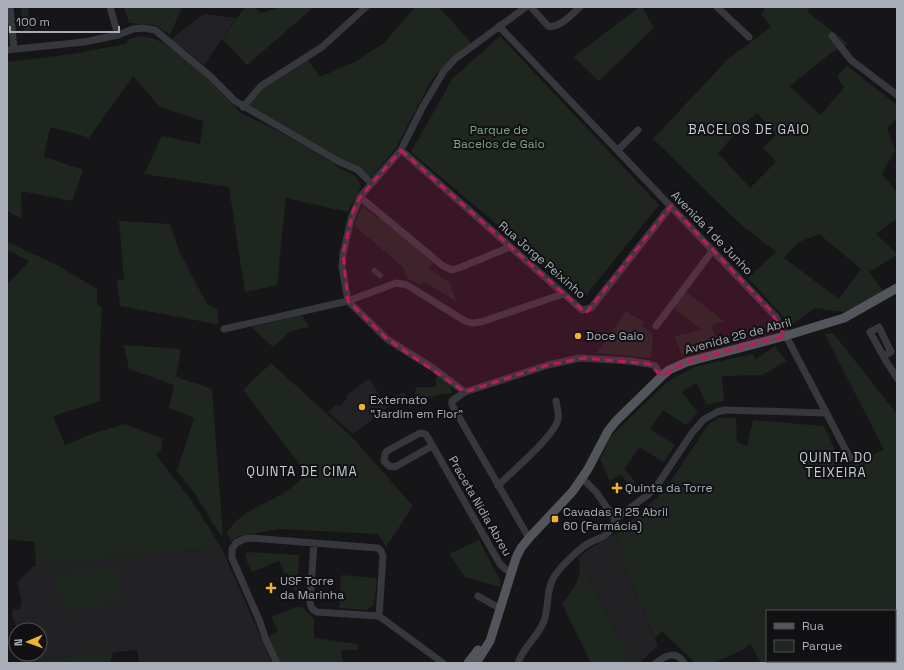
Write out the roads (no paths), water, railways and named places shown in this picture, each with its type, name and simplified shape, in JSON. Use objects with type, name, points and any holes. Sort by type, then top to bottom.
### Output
[{"type":"main road","name":"Avenida 25 de Abril","points":[[476,663],[490,640],[521,548],[563,503],[582,478],[608,431],[616,421],[662,376],[677,366],[687,362],[785,336],[844,318],[897,288]]},
{"type":"main road","name":"Avenida 25 de Abril","points":[[468,663],[497,620]]},
{"type":"street","points":[[10,7],[11,50],[84,42],[118,35],[133,29],[143,28],[155,30],[210,76],[235,102],[338,161],[358,170],[371,183]]},
{"type":"street","points":[[110,7],[118,35]]},
{"type":"street","points":[[243,107],[261,86],[322,47],[366,7]]},
{"type":"street","points":[[465,392],[433,368],[387,339],[348,301],[342,267],[343,254],[351,219],[360,197],[401,150],[422,108],[444,71],[454,59],[526,7]]},
{"type":"street","points":[[531,7],[548,26],[551,27],[558,25],[580,7]]},
{"type":"street","points":[[717,7],[749,37]]},
{"type":"street","name":"Avenida 1 de Junho","points":[[499,26],[776,317],[850,458]]},
{"type":"street","points":[[832,36],[851,60],[897,95]]},
{"type":"street","points":[[618,150],[638,130]]},
{"type":"street","name":"Rua Jorge Peixinho","points":[[401,150],[582,310],[591,308],[671,206]]},
{"type":"street","points":[[360,197],[439,263],[452,270],[510,247]]},
{"type":"street","points":[[656,326],[713,250]]},
{"type":"street","points":[[224,329],[348,301],[396,283],[407,285],[465,321],[472,323],[481,322],[563,294]]},
{"type":"street","points":[[883,356],[897,378]]},
{"type":"street","points":[[529,538],[452,405],[452,401],[465,392],[548,365],[584,358],[630,361],[649,364],[654,366],[662,376]]},
{"type":"street","points":[[498,486],[546,440],[558,421],[556,401]]},
{"type":"street","points":[[518,663],[522,654],[544,622],[551,584],[554,577],[584,546],[607,535],[615,519],[649,494],[656,487],[692,433],[703,420],[725,410],[826,414]]},
{"type":"street","name":"Praceta Nídia Abreu","points":[[432,446],[394,467],[389,466],[384,461],[387,451],[420,433],[425,434],[427,436],[500,564],[512,573]]},
{"type":"street","points":[[582,478],[596,492],[615,519]]},
{"type":"street","points":[[277,663],[233,562],[232,549],[239,540],[248,538],[375,547],[381,550],[383,556],[379,616]]},
{"type":"street","points":[[314,543],[310,602],[312,609],[317,612],[379,616],[441,662]]},
{"type":"street","points":[[478,596],[501,609]]},
{"type":"street","points":[[656,663],[671,654],[679,657],[684,663]]},
{"type":"place","name":"Doce Gaio","points":[[578,336]]},
{"type":"place","name":"Externato \"Jardim em Flor\"","points":[[362,407]]},
{"type":"place","name":"Quinta da Torre","points":[[617,488]]},
{"type":"place","name":"Cavadas R 25 Abril 60 (Farmácia)","points":[[555,519]]},
{"type":"place","name":"USF Torre da Marinha","points":[[271,588]]},
{"type":"district","name":"BACELOS DE GAIO","points":[[749,129]]},
{"type":"district","name":"QUINTA DO TEIXEIRA","points":[[836,464]]},
{"type":"district","name":"QUINTA DE CIMA","points":[[302,471]]},
{"type":"park label","name":"Parque de Bacelos de Gaio","points":[[499,137]]}]
